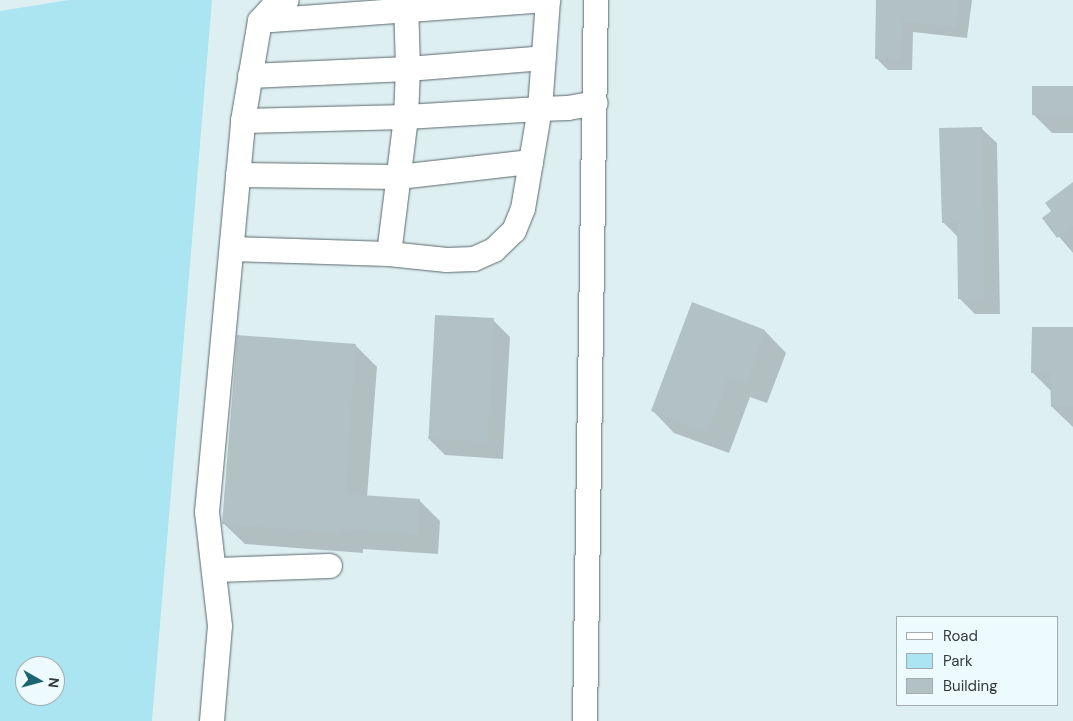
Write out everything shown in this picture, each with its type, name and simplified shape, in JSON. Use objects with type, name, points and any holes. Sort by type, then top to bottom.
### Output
[{"type":"lane","points":[[212,721],[220,626],[216,570],[207,512],[243,121],[260,21],[276,3],[288,0]]},
{"type":"lane","points":[[232,248],[389,254],[447,260],[474,259],[494,250],[514,231],[523,209],[540,109],[548,0],[406,5],[260,21]]},
{"type":"lane","points":[[585,721],[596,103],[596,0]]},
{"type":"lane","points":[[389,254],[406,117],[408,69],[406,5]]},
{"type":"lane","points":[[250,76],[408,69],[544,58]]},
{"type":"lane","points":[[243,121],[406,117],[568,108],[596,103]]},
{"type":"lane","points":[[238,175],[399,177],[531,162]]},
{"type":"lane","points":[[216,570],[330,566]]},
{"type":"green space","points":[[69,0],[212,0],[152,721],[0,721],[0,11]]},
{"type":"building","points":[[876,0],[959,0],[956,27],[902,21],[901,59],[875,59]]},
{"type":"building","points":[[1032,86],[1073,86],[1073,115],[1032,115]]},
{"type":"building","points":[[982,127],[985,299],[958,299],[957,222],[942,223],[939,128]]},
{"type":"building","points":[[1073,182],[1073,226],[1057,238],[1042,218],[1051,211],[1045,203]]},
{"type":"building","points":[[692,302],[765,330],[746,383],[729,376],[707,433],[651,411]]},
{"type":"building","points":[[435,315],[494,318],[487,442],[429,439]]},
{"type":"building","points":[[1032,327],[1073,327],[1073,406],[1051,407],[1050,373],[1031,373]]},
{"type":"building","points":[[237,335],[356,344],[345,494],[420,499],[417,534],[342,529],[342,533],[222,524]]}]
